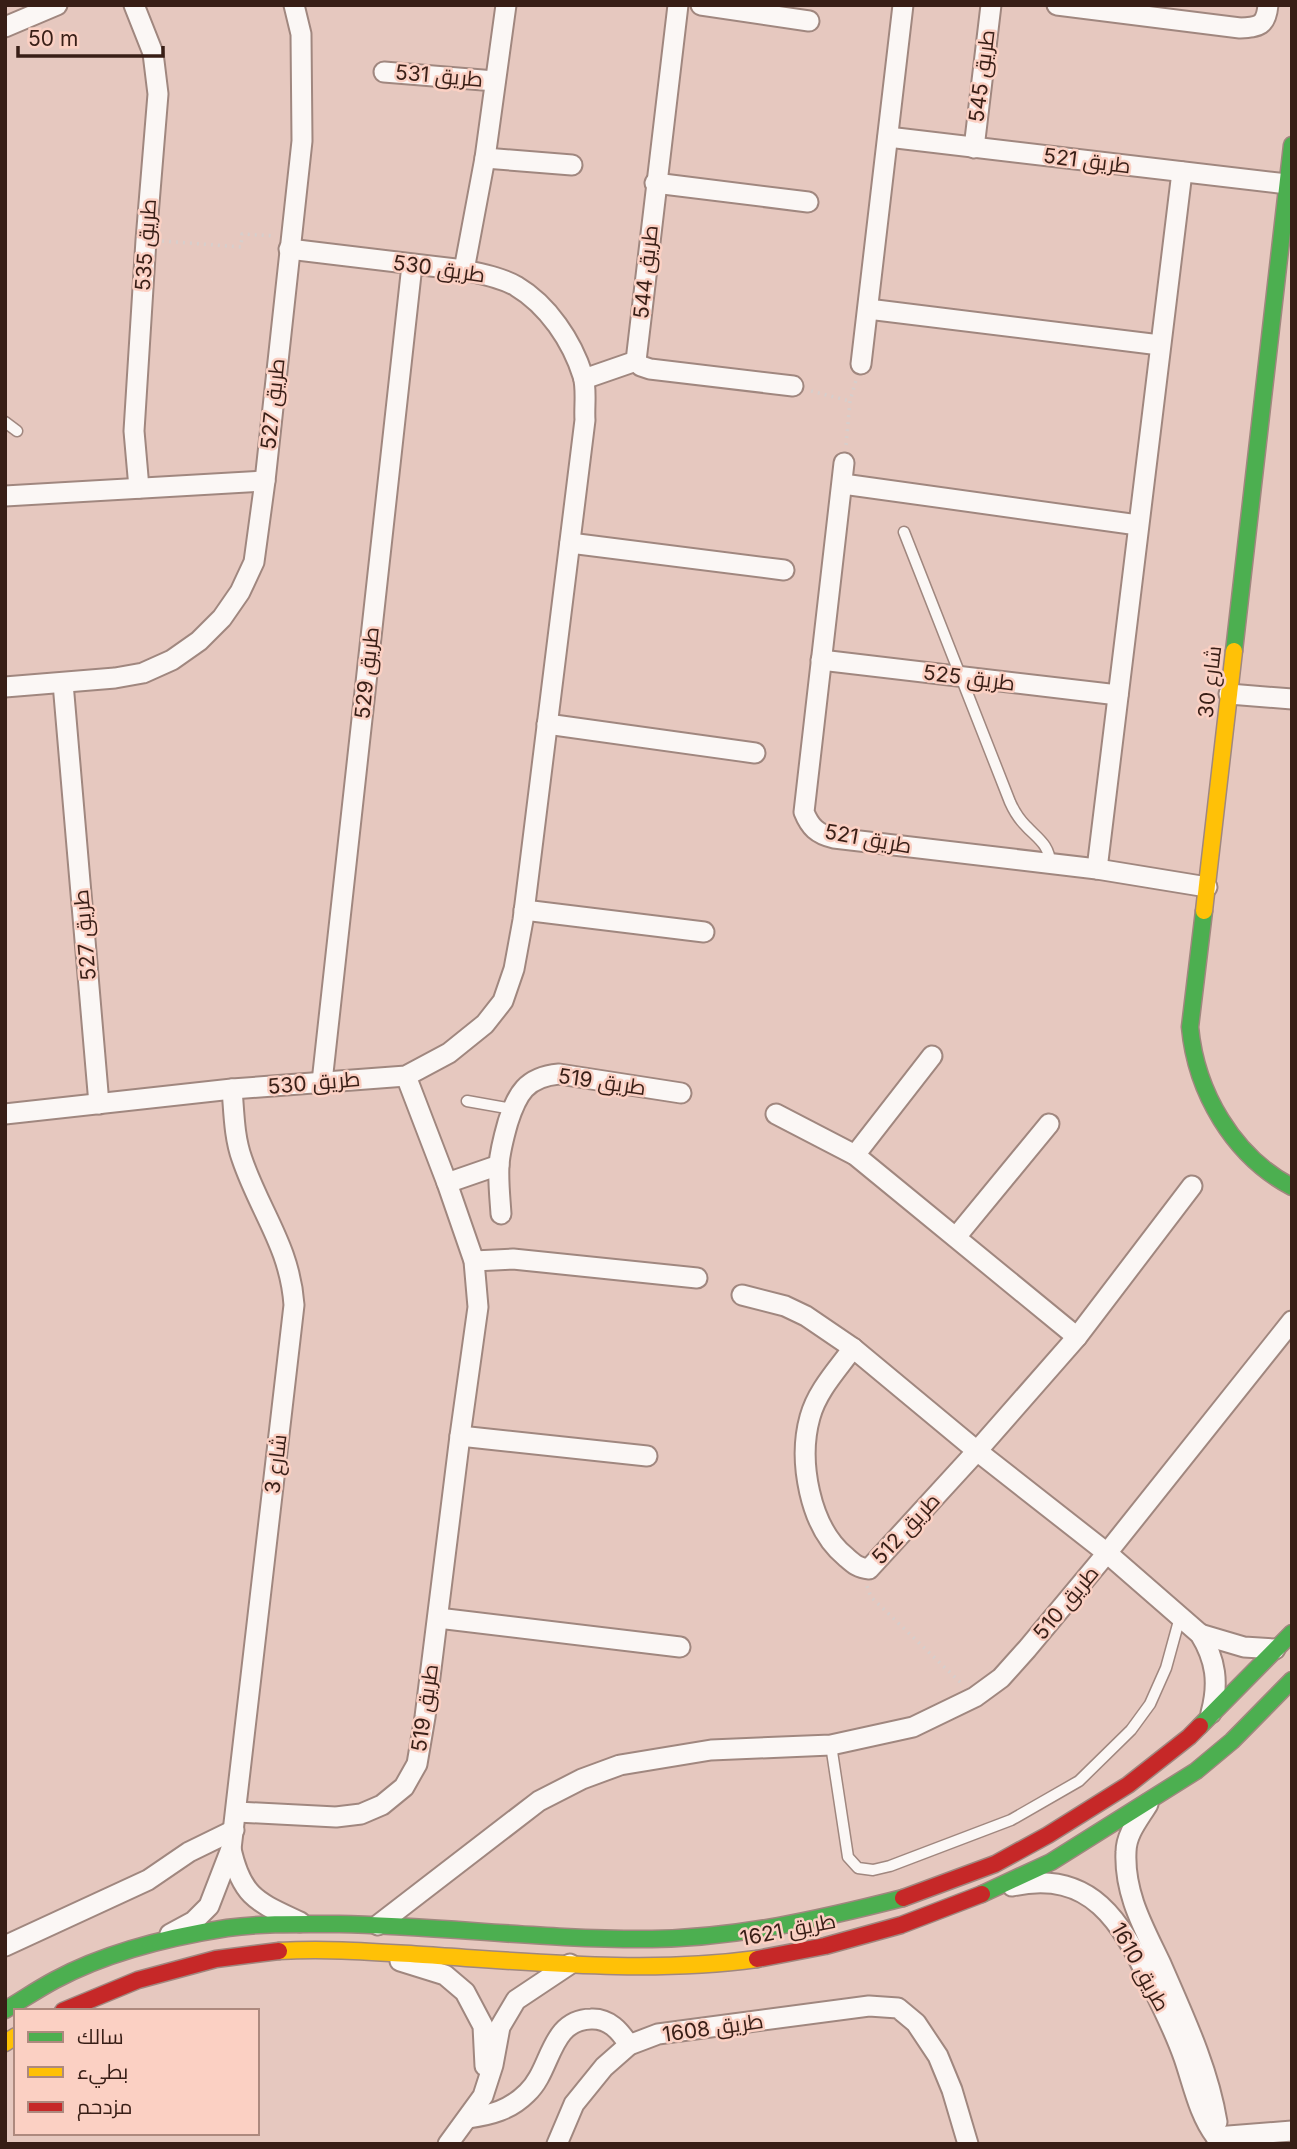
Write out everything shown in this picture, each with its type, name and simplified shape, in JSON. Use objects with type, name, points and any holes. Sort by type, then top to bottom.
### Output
[{"type":"street","points":[[5,27],[57,5]]},
{"type":"street","name":"طريق 535","points":[[134,5],[153,53],[158,94],[134,431],[139,488]]},
{"type":"street","name":"طريق 527","points":[[5,687],[115,678],[143,673],[172,660],[199,641],[214,626],[240,592],[254,562],[302,141],[301,34],[295,5]]},
{"type":"street","name":"طريق 531","points":[[464,270],[485,158],[506,5]]},
{"type":"street","name":"طريق 544","points":[[636,361],[678,5]]},
{"type":"street","points":[[701,5],[809,21]]},
{"type":"street","points":[[861,365],[903,5]]},
{"type":"street","name":"طريق 545","points":[[974,148],[991,5]]},
{"type":"street","points":[[1057,5],[1240,28],[1253,27],[1263,22],[1267,17],[1268,5]]},
{"type":"street","name":"طريق 531","points":[[384,72],[495,81]]},
{"type":"street","name":"طريق 521","points":[[887,137],[1286,184]]},
{"type":"street","name":"شارع 30","points":[[1292,145],[1286,184],[1285,270],[1229,694],[1192,1004],[1191,1048],[1202,1084],[1233,1138],[1267,1172],[1292,1187]]},
{"type":"street","points":[[485,158],[572,165]]},
{"type":"street","points":[[1097,869],[1182,172]]},
{"type":"street","points":[[655,183],[808,202]]},
{"type":"street","name":"طريق 530","points":[[5,1114],[232,1089],[406,1076],[449,1053],[485,1024],[503,1001],[514,969],[524,910],[585,420],[584,379],[566,339],[553,319],[536,301],[516,286],[492,276],[464,270],[289,249]]},
{"type":"street","name":"طريق 529","points":[[322,1082],[412,265]]},
{"type":"street","points":[[868,309],[1160,345]]},
{"type":"street","points":[[584,379],[636,361],[650,369],[793,386]]},
{"type":"street","name":"طريق 521","points":[[844,463],[804,812],[808,822],[816,831],[834,838],[1097,869],[1207,887]]},
{"type":"street","points":[[5,496],[265,481]]},
{"type":"street","points":[[843,484],[1138,524]]},
{"type":"street","points":[[569,543],[783,570]]},
{"type":"street","name":"طريق 525","points":[[821,660],[1118,695]]},
{"type":"street","name":"طريق 527","points":[[63,683],[99,1104]]},
{"type":"street","points":[[1229,694],[1292,699]]},
{"type":"street","points":[[547,724],[755,753]]},
{"type":"street","points":[[524,910],[704,932]]},
{"type":"street","points":[[855,1155],[933,1056]]},
{"type":"street","name":"طريق 519","points":[[501,1214],[499,1165],[505,1134],[516,1100],[529,1084],[548,1075],[559,1074],[681,1093]]},
{"type":"street","name":"طريق 519","points":[[234,1830],[362,1814],[382,1805],[404,1787],[417,1764],[460,1436],[478,1323],[478,1292],[474,1261],[406,1076]]},
{"type":"street","name":"شارع 3","points":[[152,1944],[194,1921],[209,1906],[234,1830],[294,1305],[291,1276],[283,1248],[241,1156],[232,1089]]},
{"type":"street","points":[[776,1114],[855,1155],[1077,1337]]},
{"type":"street","points":[[956,1237],[1049,1124]]},
{"type":"street","points":[[447,1182],[499,1165]]},
{"type":"street","name":"طريق 512","points":[[853,1348],[816,1399],[808,1427],[805,1457],[810,1494],[822,1526],[835,1548],[859,1568],[869,1569],[1077,1337],[1192,1185]]},
{"type":"street","points":[[474,1261],[513,1259],[697,1278]]},
{"type":"street","points":[[742,1295],[785,1306],[806,1316],[853,1348],[977,1451],[1107,1553],[1200,1634],[1214,1664],[1215,1697],[1211,1713]]},
{"type":"street","name":"طريق 510","points":[[378,1926],[539,1801],[582,1779],[620,1765],[711,1750],[831,1745],[914,1727],[975,1697],[1001,1678],[1107,1553],[1292,1321]]},
{"type":"street","points":[[460,1436],[647,1456]]},
{"type":"street","points":[[438,1618],[680,1647]]},
{"type":"street","name":"طريق 1621","points":[[229,1928],[302,1924],[555,1937],[654,1938],[755,1931],[892,1901],[995,1864],[1118,1792],[1189,1737],[1292,1633]]},
{"type":"street","points":[[1200,1634],[1244,1647],[1275,1649]]},
{"type":"street","name":"طريق 1621","points":[[68,2009],[138,1980],[216,1959],[256,1953],[297,1950],[372,1952],[570,1964],[684,1966],[755,1959],[825,1946],[901,1926],[994,1890],[1051,1862],[1150,1801],[1196,1771],[1232,1741],[1292,1680]]},
{"type":"street","name":"طريق 1610","points":[[1150,1801],[1132,1829],[1126,1849],[1126,1876],[1148,1957],[1170,2023],[1203,2116],[1216,2141]]},
{"type":"street","points":[[5,1946],[148,1880],[189,1852],[234,1830]]},
{"type":"street","name":"شارع 3","points":[[234,1830],[240,1878],[247,1891],[269,1908],[302,1924]]},
{"type":"street","name":"طريق 1610","points":[[994,1890],[1043,1883],[1063,1886],[1082,1894],[1100,1904],[1148,1957]]},
{"type":"street","name":"شارع 3","points":[[5,2010],[57,1979],[109,1957],[152,1944],[229,1928]]},
{"type":"street","points":[[372,1952],[445,1975],[465,1992],[483,2025],[483,2096]]},
{"type":"street","points":[[448,2144],[483,2096],[493,2065],[500,2027],[516,2000],[570,1964]]},
{"type":"street","name":"طريق 1608","points":[[557,2144],[574,2104],[604,2067],[629,2045],[658,2034],[869,2006],[898,2008],[916,2023],[938,2056],[952,2090],[968,2144]]},
{"type":"street","points":[[468,2118],[491,2115],[512,2106],[529,2092],[542,2073],[556,2038],[566,2026],[579,2020],[594,2018],[609,2022],[621,2032],[629,2045]]},
{"type":"street","points":[[1216,2141],[1292,2131]]},
{"type":"lane","points":[[5,422],[17,431]]},
{"type":"lane","points":[[904,531],[1014,811],[1045,845],[1050,863]]},
{"type":"lane","points":[[467,1101],[512,1109]]},
{"type":"lane","points":[[831,1745],[848,1857],[858,1868],[873,1870],[919,1856],[1011,1820],[1079,1781],[1131,1730],[1150,1704],[1166,1668],[1180,1617]]},
{"type":"path","points":[[146,240],[241,247],[242,234],[270,235]]},
{"type":"path","points":[[844,463],[850,401],[861,365]]},
{"type":"path","points":[[793,386],[850,401]]},
{"type":"path","points":[[859,1568],[871,1597],[975,1697]]},
{"type":"traffic: fast","points":[[1234,651],[1292,145]]},
{"type":"traffic: fast","points":[[1204,911],[1190,1027],[1200,1075],[1209,1098],[1235,1140],[1271,1174],[1292,1187]]},
{"type":"traffic: fast","points":[[1200,1726],[1292,1633]]},
{"type":"traffic: fast","points":[[982,1894],[1051,1862],[1196,1771],[1232,1741],[1292,1680]]},
{"type":"traffic: fast","points":[[5,2010],[55,1980],[96,1961],[161,1941],[227,1928],[339,1924],[613,1939],[684,1938],[778,1926],[903,1898]]},
{"type":"traffic: slow","points":[[1204,911],[1234,651]]},
{"type":"traffic: slow","points":[[279,1951],[351,1951],[632,1966],[674,1966],[757,1959]]},
{"type":"traffic: slow","points":[[5,2043],[14,2037]]},
{"type":"traffic: jam","points":[[903,1898],[995,1864],[1048,1835],[1128,1785],[1200,1726]]},
{"type":"traffic: jam","points":[[757,1959],[825,1946],[901,1925],[982,1894]]},
{"type":"traffic: jam","points":[[68,2009],[138,1980],[216,1959],[279,1951]]}]
